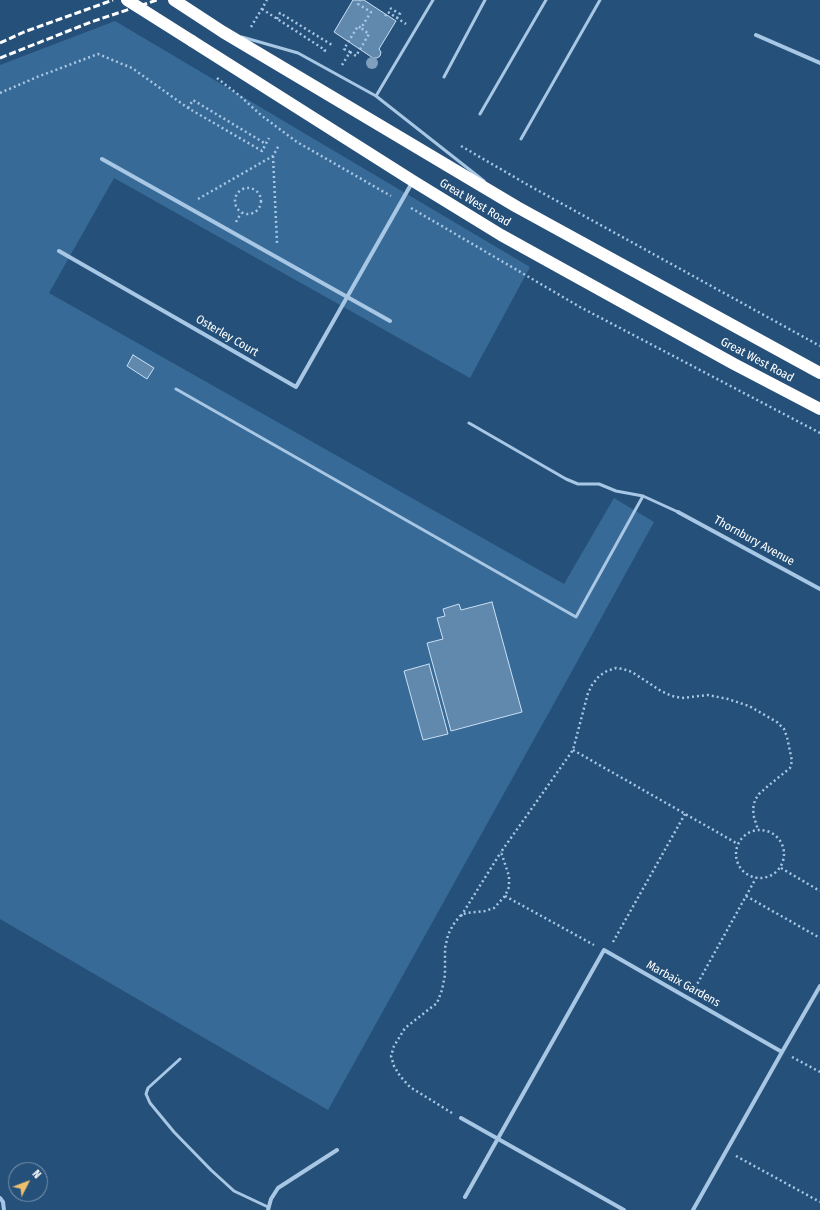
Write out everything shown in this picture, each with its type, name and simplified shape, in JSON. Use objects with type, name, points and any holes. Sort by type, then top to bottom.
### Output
[{"type":"highway","name":"Great West Road","points":[[127,0],[500,235],[734,364],[820,409]]},
{"type":"highway","name":"Great West Road","points":[[174,0],[223,32],[517,207],[820,373]]},
{"type":"street","points":[[756,35],[820,63]]},
{"type":"street","points":[[102,159],[390,321]]},
{"type":"street","name":"Osterley Court","points":[[59,251],[296,388],[413,181]]},
{"type":"street","name":"Thornbury Avenue","points":[[678,512],[820,589]]},
{"type":"street","points":[[465,1197],[605,952]]},
{"type":"street","name":"Marbaix Gardens","points":[[605,952],[782,1052]]},
{"type":"street","points":[[693,1210],[820,986]]},
{"type":"street","points":[[461,1118],[624,1210]]},
{"type":"street","points":[[268,1208],[271,1198],[278,1188],[337,1150]]},
{"type":"street","points":[[0,1198],[3,1202],[4,1210]]},
{"type":"lane","points":[[376,96],[432,0]]},
{"type":"lane","points":[[444,77],[485,0]]},
{"type":"lane","points":[[480,114],[546,0]]},
{"type":"lane","points":[[520,139],[600,0]]},
{"type":"lane","points":[[223,32],[298,54],[376,96],[486,182]]},
{"type":"lane","points":[[492,187],[517,207]]},
{"type":"lane","points":[[176,389],[576,617],[643,496]]},
{"type":"lane","points":[[468,423],[566,479],[578,484],[599,484],[616,491],[643,496],[678,512]]},
{"type":"lane","points":[[180,1058],[148,1088],[146,1094],[150,1103],[174,1132],[234,1192],[268,1208]]},
{"type":"path","points":[[250,29],[267,0]]},
{"type":"path","points":[[360,0],[358,4],[371,12],[361,28]]},
{"type":"path","points":[[385,16],[388,12],[398,18],[400,14],[390,8]]},
{"type":"path","points":[[262,9],[325,50]]},
{"type":"path","points":[[277,19],[280,13],[332,45]]},
{"type":"path","points":[[358,26],[369,34],[356,56],[350,52],[344,49],[358,26]]},
{"type":"path","points":[[337,74],[350,52]]},
{"type":"path","points":[[0,93],[98,54],[132,68],[188,108],[262,151],[270,138]]},
{"type":"path","points":[[188,108],[193,100],[266,144]]},
{"type":"path","points":[[456,142],[528,185],[820,346]]},
{"type":"path","points":[[277,257],[273,156],[279,145]]},
{"type":"path","points":[[186,206],[273,156]]},
{"type":"path","points":[[248,188],[259,194],[261,202],[257,210],[250,214],[241,213],[234,202],[237,194],[248,188]]},
{"type":"path","points":[[461,1118],[410,1087],[400,1076],[394,1066],[391,1056],[394,1046],[405,1028],[437,1003],[442,990],[445,975],[445,948],[448,935],[501,852],[573,750],[588,694],[592,685],[599,676],[607,670],[616,668],[623,669],[632,672],[672,696],[682,698],[708,695],[728,699],[749,706],[778,722],[784,729],[789,743],[792,761],[790,768],[759,794],[755,800],[753,809],[758,830]]},
{"type":"path","points":[[573,750],[738,844]]},
{"type":"path","points":[[505,896],[605,952],[685,814]]},
{"type":"path","points":[[758,830],[771,832],[777,836],[782,843],[784,860],[781,868],[775,874],[767,878],[751,877],[744,872],[736,859],[738,844],[742,837],[748,833],[758,830]]},
{"type":"path","points":[[460,916],[466,913],[485,911],[494,908],[505,896],[509,887],[509,876],[501,852]]},
{"type":"path","points":[[781,868],[820,891]]},
{"type":"path","points":[[689,999],[756,878]]},
{"type":"path","points":[[746,896],[820,938]]},
{"type":"path","points":[[782,1052],[820,1072]]},
{"type":"path","points":[[727,1151],[820,1202]]},
{"type":"shaded area","points":[[115,21],[530,267],[470,378],[114,178],[49,293],[564,584],[614,498],[654,522],[328,1110],[0,919],[0,65]]},
{"type":"building","points":[[353,0],[364,0],[396,21],[379,49],[381,52],[380,56],[377,58],[373,58],[334,32]]},
{"type":"building","points":[[133,355],[154,368],[147,379],[127,366]]},
{"type":"building","points":[[492,602],[522,712],[451,731],[427,643],[443,639],[437,618],[445,616],[443,609],[459,604],[461,610]]},
{"type":"building","points":[[429,664],[448,734],[423,740],[404,671]]},
{"type":"railway","points":[[0,43],[24,32],[113,0]]},
{"type":"railway","points":[[0,58],[91,22],[157,0]]}]
